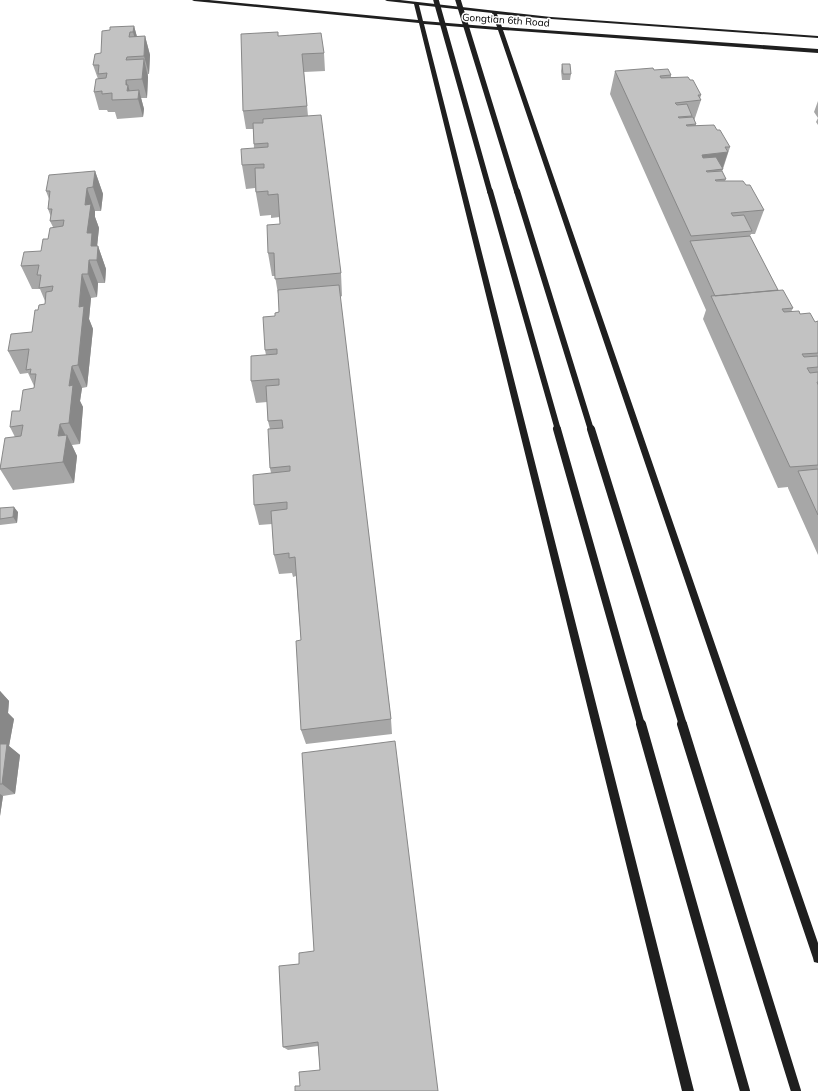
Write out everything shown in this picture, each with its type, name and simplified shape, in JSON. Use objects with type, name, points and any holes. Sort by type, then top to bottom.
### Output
[{"type":"street","name":"Gongtian 6th Road","points":[[194,0],[421,23],[818,51]]},
{"type":"street","name":"Gongtian 6th Road","points":[[387,0],[551,18],[818,37]]},
{"type":"street","points":[[436,0],[745,1091]]},
{"type":"street","points":[[458,0],[796,1091]]},
{"type":"street","points":[[416,3],[688,1091]]},
{"type":"street","points":[[494,12],[818,958]]},
{"type":"building","points":[[134,26],[133,32],[130,32],[129,37],[145,36],[144,56],[127,57],[126,60],[144,59],[142,79],[126,80],[126,85],[128,85],[127,91],[139,90],[138,99],[112,100],[112,93],[102,94],[102,91],[94,92],[96,79],[106,78],[107,73],[98,74],[99,65],[93,65],[95,54],[101,53],[102,31],[110,30],[110,27]]},
{"type":"building","points":[[278,32],[278,36],[321,33],[324,53],[302,54],[307,106],[243,111],[241,34]]},
{"type":"building","points":[[562,64],[570,64],[571,74],[563,74]]},
{"type":"building","points":[[653,68],[654,70],[668,69],[671,75],[660,76],[661,78],[688,77],[690,80],[693,80],[701,95],[698,95],[701,100],[675,103],[677,105],[687,104],[692,116],[678,117],[693,117],[696,124],[686,125],[687,126],[714,125],[717,130],[720,130],[730,147],[725,147],[728,152],[702,155],[703,158],[716,157],[723,169],[706,171],[722,171],[726,179],[715,180],[716,181],[743,181],[746,185],[750,185],[764,210],[731,213],[733,216],[744,215],[752,231],[691,236],[615,71]]},
{"type":"building","points":[[321,115],[341,273],[275,279],[274,253],[268,253],[267,225],[280,224],[278,194],[268,195],[268,191],[256,192],[255,168],[264,168],[264,164],[242,165],[241,149],[268,147],[268,143],[254,144],[253,123],[263,123],[263,119]]},
{"type":"building","points":[[95,171],[93,187],[87,188],[85,205],[91,204],[87,233],[92,233],[91,246],[98,246],[97,260],[89,260],[88,274],[82,274],[79,307],[84,306],[78,365],[72,366],[69,386],[73,385],[69,423],[60,424],[58,436],[67,435],[63,462],[0,469],[5,438],[21,436],[23,425],[10,427],[12,411],[20,411],[23,390],[34,388],[36,374],[30,374],[31,369],[26,370],[29,349],[8,351],[11,334],[32,332],[35,310],[38,310],[39,305],[45,304],[46,292],[52,291],[53,286],[39,288],[41,275],[37,275],[39,265],[21,266],[24,252],[41,251],[43,239],[48,239],[50,228],[63,226],[64,220],[50,221],[52,209],[48,209],[50,191],[46,191],[49,175]]},
{"type":"building","points":[[750,236],[778,290],[715,296],[690,241]]},
{"type":"building","points":[[339,285],[391,719],[301,730],[296,641],[301,640],[295,557],[289,558],[289,553],[274,555],[271,511],[287,509],[287,502],[254,505],[253,475],[290,471],[290,466],[270,468],[268,429],[283,428],[282,420],[268,421],[266,386],[279,385],[279,379],[251,381],[251,356],[277,354],[277,349],[265,350],[263,317],[275,316],[275,313],[279,312],[278,290]]},
{"type":"building","points":[[783,290],[793,308],[782,309],[784,312],[799,311],[800,314],[810,313],[815,322],[818,321],[818,353],[802,354],[804,357],[818,356],[818,367],[807,368],[810,373],[818,372],[818,465],[790,467],[711,296]]},
{"type":"building","points":[[818,469],[818,515],[798,471]]},
{"type":"building","points":[[14,507],[13,517],[0,519],[0,508]]},
{"type":"building","points":[[395,741],[438,1091],[295,1091],[295,1086],[300,1086],[299,1072],[320,1070],[318,1042],[283,1047],[279,966],[299,964],[299,953],[314,951],[302,753]]},
{"type":"building","points":[[0,744],[7,744],[2,784],[0,784]]}]
